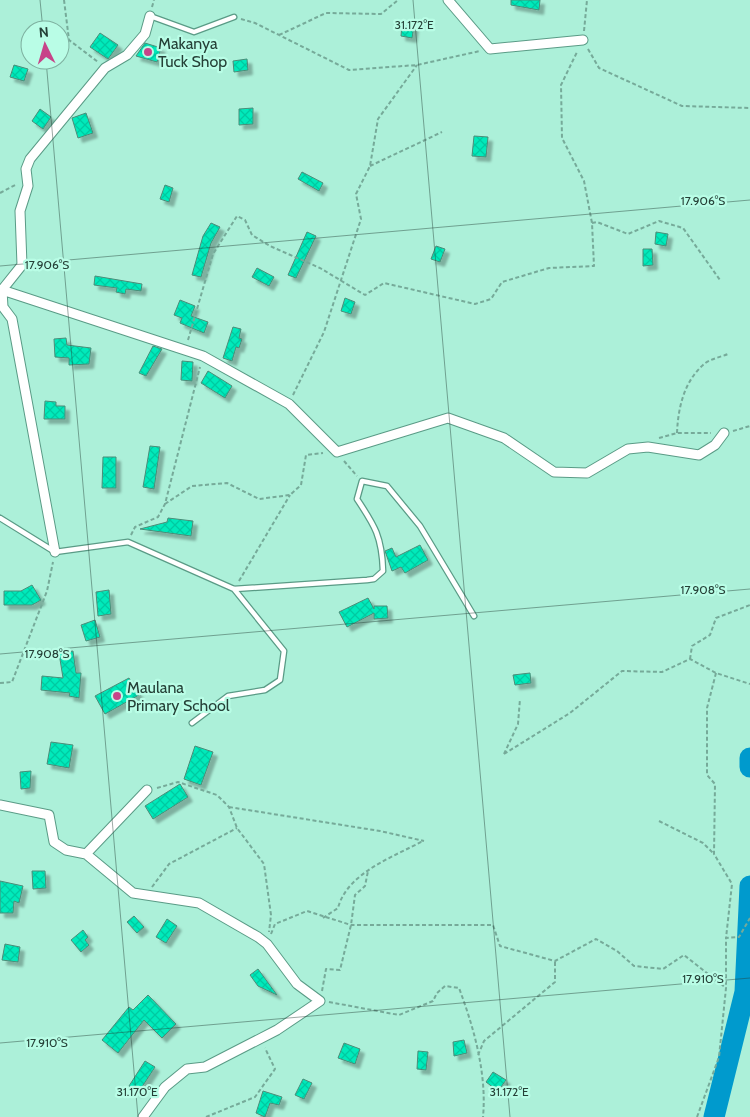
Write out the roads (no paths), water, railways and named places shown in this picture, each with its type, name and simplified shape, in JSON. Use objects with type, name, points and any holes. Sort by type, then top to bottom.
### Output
[{"type":"street","points":[[448,0],[490,49],[583,40]]},
{"type":"street","points":[[55,552],[12,319],[3,308],[2,290],[22,265],[20,211],[28,186],[26,169],[30,159],[105,68],[127,55],[145,34],[150,16]]},
{"type":"street","points":[[2,290],[203,356],[288,404],[337,452],[448,418],[504,438],[554,472],[587,473],[628,449],[648,447],[699,455],[714,445],[724,433]]},
{"type":"street","points":[[86,854],[148,790]]},
{"type":"street","points":[[0,805],[49,815],[54,842],[66,850],[86,854],[133,893],[198,904],[258,937],[267,944],[297,984],[320,1001],[277,1030],[205,1067],[187,1069],[164,1087],[143,1117]]},
{"type":"lane","points":[[150,16],[194,32],[234,17]]},
{"type":"lane","points":[[234,589],[374,578],[383,571],[376,528],[356,499],[362,481],[387,486],[420,526],[474,616]]},
{"type":"lane","points":[[0,518],[55,552],[128,542],[234,589],[284,651],[280,680],[265,690],[228,696],[192,723]]},
{"type":"waterway","points":[[750,758],[750,767]]},
{"type":"waterway","points":[[714,1117],[745,992],[750,886]]},
{"type":"place","name":"Makanya Tuck Shop","points":[[148,52]]},
{"type":"place","name":"Maulana Primary School","points":[[117,696]]}]
